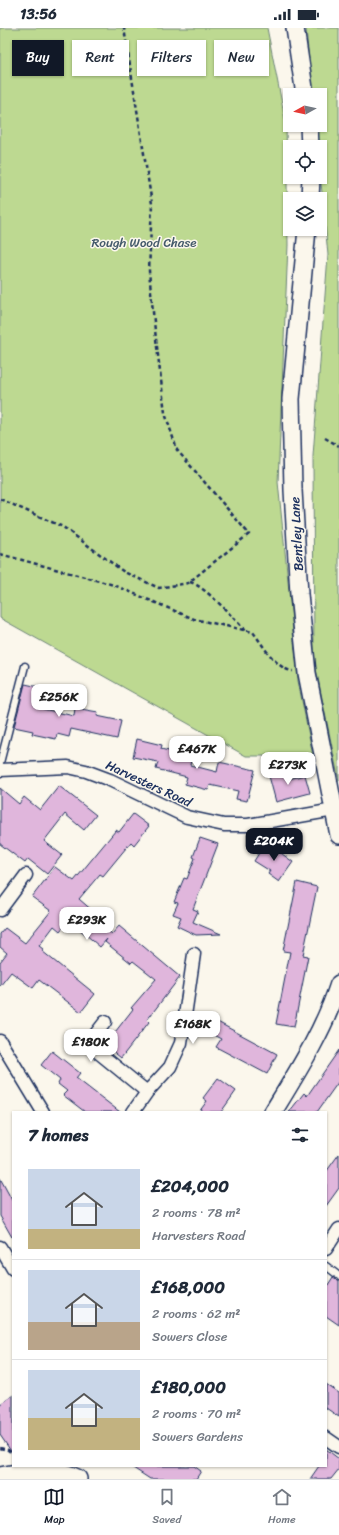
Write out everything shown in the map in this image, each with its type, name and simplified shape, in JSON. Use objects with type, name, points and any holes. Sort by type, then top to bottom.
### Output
[{"type":"main road","points":[[6,1476],[54,1469],[77,1479]]},
{"type":"street","points":[[295,28],[304,88]]},
{"type":"street","name":"Bentley Lane","points":[[306,236],[291,399],[299,594],[307,672],[339,835]]},
{"type":"street","name":"Harvesters Road","points":[[0,770],[68,767],[86,771],[110,780],[187,817],[224,825],[248,825],[334,810]]},
{"type":"street","points":[[0,910],[26,875]]},
{"type":"street","points":[[134,1111],[147,1092],[170,1068],[181,1043],[194,954]]},
{"type":"street","points":[[274,1111],[320,1031],[334,1000],[339,984]]},
{"type":"street","points":[[105,1022],[88,1044],[147,1092]]},
{"type":"street","points":[[0,1041],[42,1111]]},
{"type":"street","points":[[327,1247],[339,1229]]},
{"type":"street","points":[[0,1247],[12,1267]]},
{"type":"street","points":[[327,1439],[339,1447]]},
{"type":"lane","points":[[0,763],[25,666]]},
{"type":"lane","points":[[327,1267],[339,1276]]},
{"type":"path","points":[[0,500],[63,527],[124,572],[158,588],[190,582],[250,534],[177,450],[165,413],[149,271],[152,204],[124,28]]},
{"type":"path","points":[[325,438],[339,446]]},
{"type":"path","points":[[0,554],[114,586],[194,619],[253,632],[279,665],[287,671],[307,672]]},
{"type":"path","points":[[190,582],[196,584],[206,592],[245,630]]},
{"type":"path","points":[[0,1448],[8,1450],[12,1453]]},
{"type":"green space","name":"Rough Wood Chase","points":[[0,28],[267,28],[283,109],[283,132],[286,132],[286,140],[283,140],[283,184],[287,184],[287,192],[283,192],[283,236],[288,236],[288,245],[278,482],[298,681],[313,756],[246,756],[0,618]]},
{"type":"green space","points":[[306,28],[339,28],[339,781],[314,659],[313,456],[328,255],[326,236],[327,192],[322,192],[321,184],[327,184],[327,140],[317,140],[316,132],[327,132],[327,88],[311,88]]},
{"type":"building","points":[[25,684],[48,689],[43,709],[74,716],[75,708],[98,712],[97,716],[121,721],[117,739],[71,729],[69,737],[57,734],[56,739],[32,734],[33,731],[14,727]]},
{"type":"building","points":[[137,739],[162,745],[161,749],[192,757],[190,765],[217,772],[219,762],[255,770],[247,801],[236,799],[238,791],[210,785],[208,790],[185,784],[187,777],[156,769],[158,762],[133,757]]},
{"type":"building","points":[[288,771],[289,779],[305,775],[310,793],[276,802],[269,776]]},
{"type":"building","points":[[59,786],[96,815],[84,830],[65,814],[44,841],[62,855],[47,874],[28,859],[25,863],[0,844],[0,788],[19,804],[24,797],[40,810]]},
{"type":"building","points":[[133,814],[149,826],[134,845],[131,842],[103,876],[100,874],[79,899],[94,912],[91,916],[112,934],[119,926],[180,977],[147,1020],[149,1022],[121,1058],[105,1045],[133,1009],[131,1008],[156,979],[133,961],[131,963],[105,942],[107,939],[100,947],[69,920],[60,931],[54,926],[39,946],[43,949],[42,951],[95,994],[81,1012],[39,980],[33,988],[11,972],[0,986],[0,962],[7,953],[0,947],[0,934],[5,928],[25,943],[51,911],[32,897],[55,867],[74,881],[116,830],[119,832]]},
{"type":"building","points":[[200,838],[218,844],[193,909],[198,911],[193,922],[221,934],[196,935],[177,926],[181,917],[173,914],[178,903],[174,902],[184,878],[187,879],[195,858],[193,857]]},
{"type":"building","points":[[266,842],[293,862],[279,882],[268,874],[270,871],[254,861]]},
{"type":"building","points":[[297,882],[317,887],[303,955],[308,956],[294,1027],[276,1024],[290,952],[283,951]]},
{"type":"building","points":[[210,1018],[277,1054],[267,1074],[216,1047],[221,1039],[204,1030]]},
{"type":"building","points":[[339,1050],[339,1081],[318,1111],[290,1111],[304,1093],[307,1096]]},
{"type":"building","points":[[52,1051],[80,1073],[76,1078],[119,1111],[84,1111],[63,1095],[67,1091],[58,1084],[60,1080],[41,1065]]},
{"type":"building","points":[[218,1078],[236,1091],[222,1111],[200,1111],[207,1101],[203,1098]]},
{"type":"building","points":[[339,1154],[339,1188],[327,1205],[327,1171]]},
{"type":"building","points":[[0,1178],[12,1200],[12,1237],[0,1216]]},
{"type":"building","points":[[333,1277],[339,1280],[339,1325],[327,1317],[327,1286]]},
{"type":"building","points":[[327,1385],[339,1393],[339,1417],[327,1409]]},
{"type":"building","points":[[12,1396],[12,1453],[0,1435],[0,1405]]},
{"type":"building","points":[[327,1450],[339,1459],[339,1469],[331,1479],[310,1479],[318,1467],[327,1467]]},
{"type":"building","points":[[132,1467],[195,1467],[201,1471],[196,1479],[150,1479]]}]
